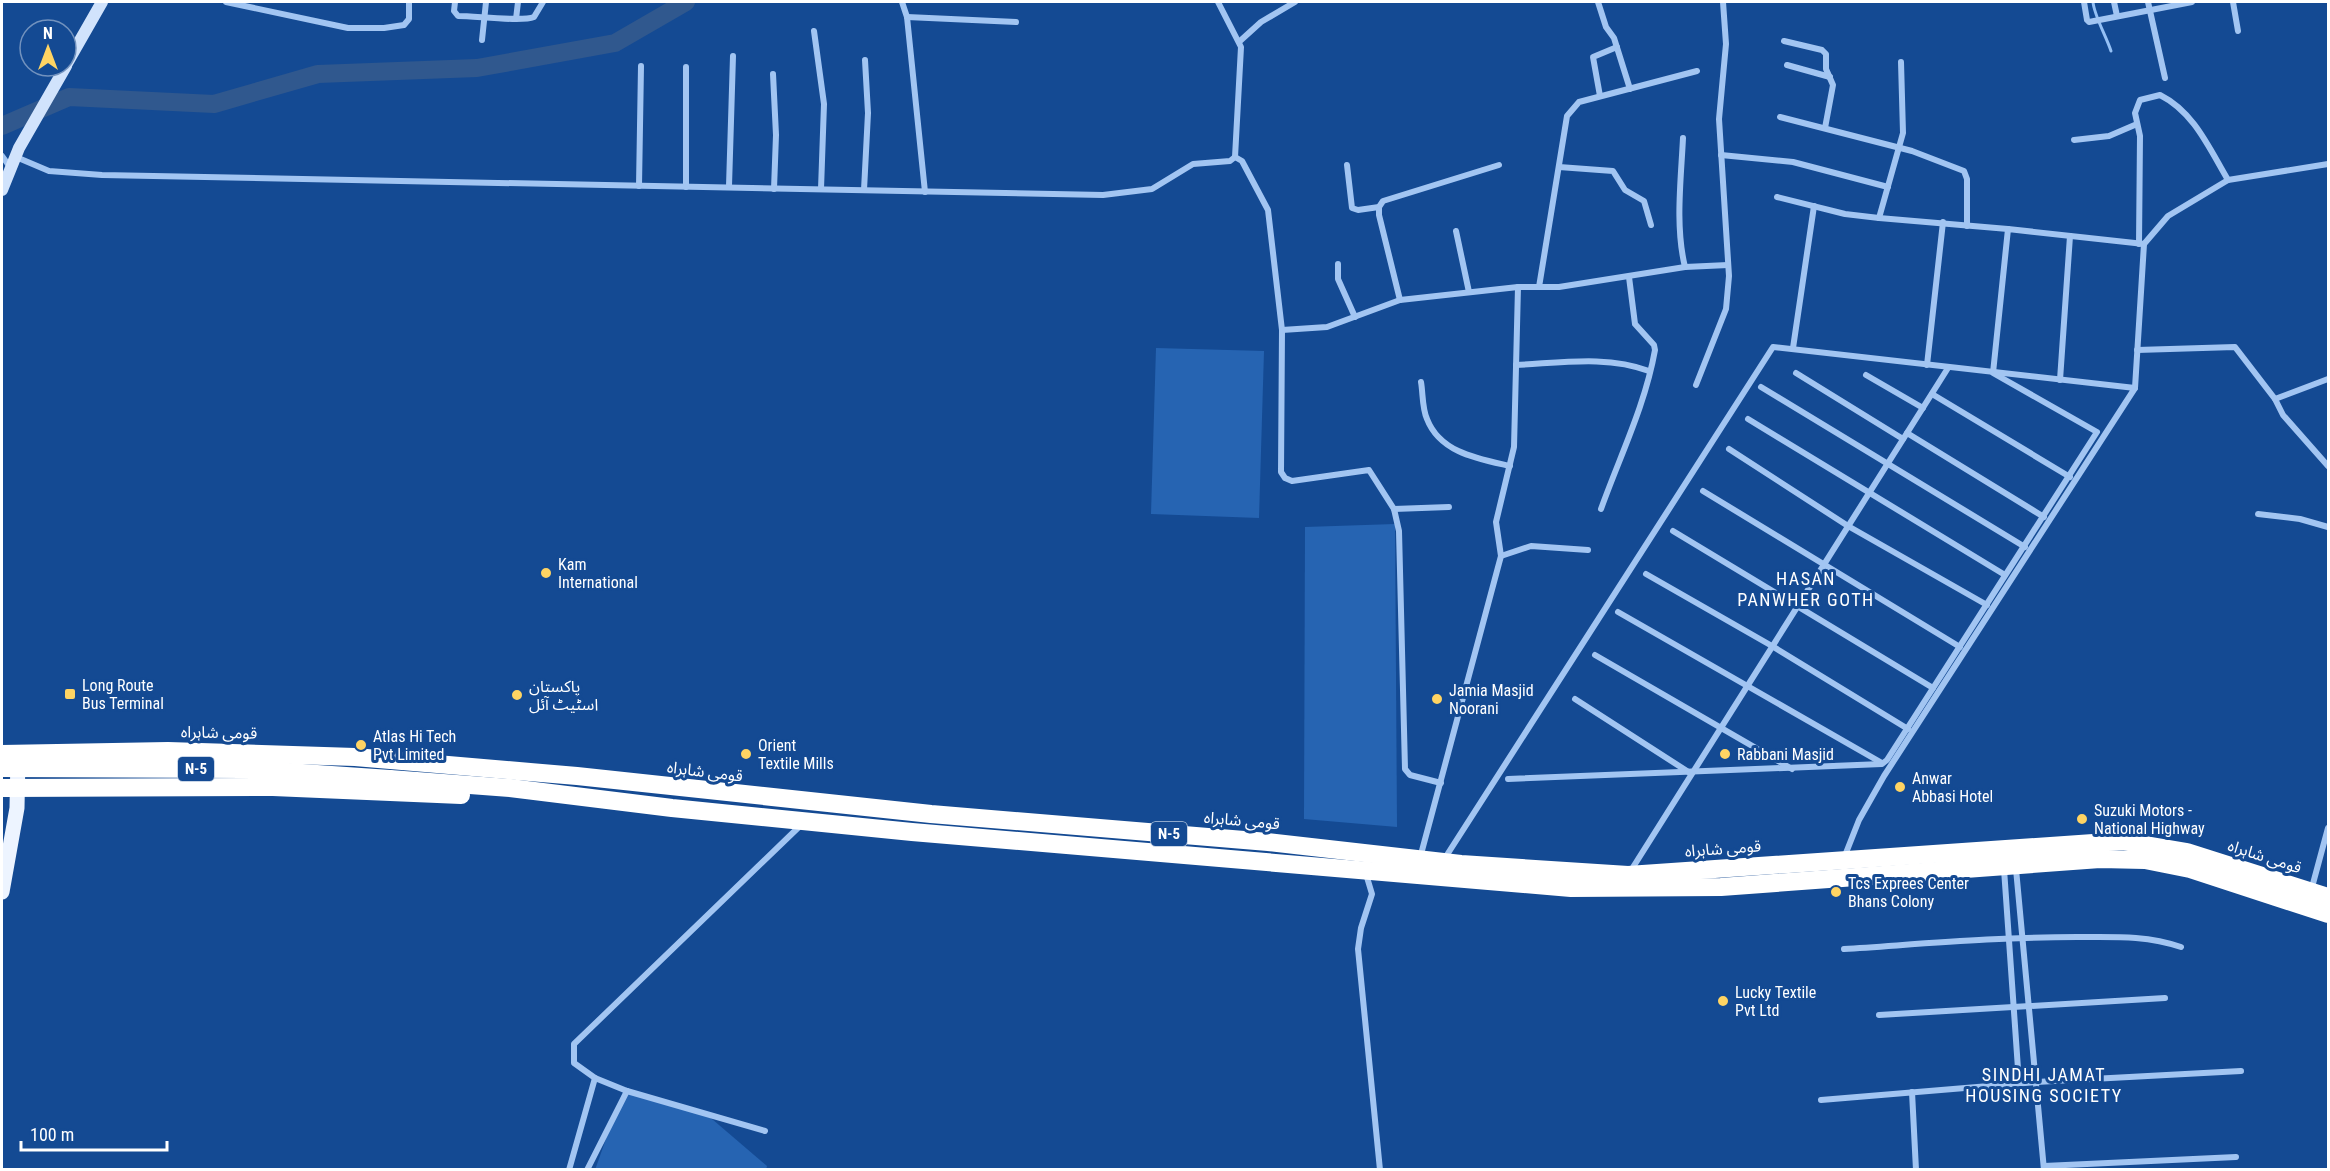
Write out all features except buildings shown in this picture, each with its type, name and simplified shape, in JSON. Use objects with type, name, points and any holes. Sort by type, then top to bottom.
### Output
[{"type":"highway","name":"قومی شاہراہ","points":[[7,754],[204,751],[378,759],[577,776],[931,814],[1288,844],[1419,860],[1628,875],[2122,841],[2187,852],[2320,895]]},
{"type":"highway","name":"N-5","points":[[2,768],[244,769],[510,788],[672,808],[805,821],[1137,852],[1364,869],[1470,881],[1571,888],[1721,887],[2100,859],[2145,860],[2190,869],[2328,914]]},
{"type":"highway","points":[[7,787],[273,787],[418,795],[464,795],[510,788]]},
{"type":"main road","points":[[2,892],[7,754]]},
{"type":"street","points":[[78,45],[102,2]]},
{"type":"street","points":[[226,2],[348,28],[366,29],[405,26],[409,19],[409,2]]},
{"type":"street","points":[[455,2],[454,11],[458,16],[528,20],[534,17],[543,2]]},
{"type":"street","points":[[482,40],[486,2]]},
{"type":"street","points":[[516,19],[518,2]]},
{"type":"street","points":[[902,2],[907,17],[925,192]]},
{"type":"street","points":[[2,156],[15,158],[49,171],[102,175],[729,186],[925,192],[1103,195],[1133,193],[1152,189],[1193,164],[1230,161],[1235,157],[1240,41],[1218,2]]},
{"type":"street","points":[[1240,41],[1279,5],[1295,2]]},
{"type":"street","points":[[1598,2],[1606,27],[1617,47],[1630,89]]},
{"type":"street","points":[[1696,385],[1725,309],[1728,265],[1719,119],[1725,44],[1723,2]]},
{"type":"street","points":[[2084,2],[2087,20],[2099,21],[2189,2]]},
{"type":"street","points":[[2114,2],[2117,16]]},
{"type":"street","points":[[2148,2],[2165,78]]},
{"type":"street","points":[[2233,2],[2238,31]]},
{"type":"street","points":[[907,17],[1016,22]]},
{"type":"street","points":[[814,31],[824,104],[821,189]]},
{"type":"street","points":[[1784,41],[1825,52],[1826,69],[1833,85],[1826,128]]},
{"type":"street","points":[[1600,96],[1593,57],[1617,47]]},
{"type":"street","points":[[729,186],[733,56]]},
{"type":"street","points":[[864,190],[868,112],[865,60]]},
{"type":"street","points":[[1879,218],[1904,123],[1901,62]]},
{"type":"street","points":[[1787,65],[1830,77]]},
{"type":"street","points":[[639,186],[641,66]]},
{"type":"street","points":[[686,187],[687,67]]},
{"type":"street","points":[[1539,287],[1567,116],[1571,108],[1579,102],[1697,71]]},
{"type":"street","points":[[773,74],[776,135],[774,189]]},
{"type":"street","points":[[2,190],[15,158],[59,78]]},
{"type":"street","points":[[1844,859],[1859,820],[1884,776],[2135,388],[2141,244],[2140,136],[2135,113],[2140,100],[2160,95],[2172,101],[2191,118],[2228,180]]},
{"type":"street","points":[[1780,117],[1899,147],[1964,171],[1967,179],[1967,226]]},
{"type":"street","points":[[2074,141],[2109,136],[2137,124]]},
{"type":"street","points":[[1683,138],[1680,221],[1681,251],[1685,267]]},
{"type":"street","points":[[1720,155],[1793,162],[1888,187]]},
{"type":"street","points":[[1235,157],[1242,161],[1268,210],[1282,330],[1281,457],[1285,478],[1292,481],[1369,470],[1394,509],[1399,531],[1405,769],[1410,775],[1441,783]]},
{"type":"street","points":[[2141,244],[2168,216],[2228,180],[2328,164]]},
{"type":"street","points":[[1347,165],[1353,208],[1358,210],[1379,207]]},
{"type":"street","points":[[1400,300],[1379,207],[1383,201],[1499,165]]},
{"type":"street","points":[[1559,167],[1613,171],[1624,190],[1644,201],[1651,225]]},
{"type":"street","points":[[1777,197],[1879,218],[1943,222],[2141,244]]},
{"type":"street","points":[[1793,348],[1815,206]]},
{"type":"street","points":[[1927,365],[1943,222]]},
{"type":"street","points":[[1994,373],[2008,229]]},
{"type":"street","points":[[1456,231],[1468,292]]},
{"type":"street","points":[[2060,380],[2070,236]]},
{"type":"street","points":[[1338,264],[1338,279],[1355,317]]},
{"type":"street","points":[[1282,330],[1327,327],[1400,300],[1518,287],[1559,287],[1685,267],[1728,265]]},
{"type":"street","points":[[1601,509],[1621,454],[1630,440],[1654,345],[1635,324],[1629,277]]},
{"type":"street","points":[[1419,860],[1501,556],[1496,522],[1514,447],[1518,287]]},
{"type":"street","points":[[1443,862],[1770,350],[1777,346],[1948,368],[2135,388]]},
{"type":"street","points":[[2137,350],[2235,347],[2275,399],[2283,416],[2328,465]]},
{"type":"street","points":[[1516,365],[1600,361],[1633,365],[1649,370]]},
{"type":"street","points":[[1628,875],[1719,726],[1948,368]]},
{"type":"street","points":[[1796,373],[2044,517]]},
{"type":"street","points":[[1882,764],[1908,729],[2097,432],[1994,373]]},
{"type":"street","points":[[1866,375],[1923,408]]},
{"type":"street","points":[[2275,399],[2328,379]]},
{"type":"street","points":[[1421,382],[1426,419],[1448,445],[1472,458],[1510,466]]},
{"type":"street","points":[[1761,387],[2025,547]]},
{"type":"street","points":[[1932,394],[2070,477]]},
{"type":"street","points":[[1748,418],[2005,576]]},
{"type":"street","points":[[1730,449],[1848,526],[1987,605]]},
{"type":"street","points":[[1703,491],[1960,647]]},
{"type":"street","points":[[1394,509],[1449,507]]},
{"type":"street","points":[[2258,514],[2300,519],[2328,527]]},
{"type":"street","points":[[1673,531],[1933,688]]},
{"type":"street","points":[[1501,556],[1531,546],[1588,550]]},
{"type":"street","points":[[1646,574],[1772,646],[1908,729]]},
{"type":"street","points":[[1618,612],[1882,764]]},
{"type":"street","points":[[1595,655],[1792,769]]},
{"type":"street","points":[[1575,699],[1691,773]]},
{"type":"street","points":[[1508,779],[1882,764]]},
{"type":"street","points":[[765,1131],[627,1091],[595,1078],[574,1063],[574,1044],[805,821]]},
{"type":"street","points":[[2320,895],[2328,828]]},
{"type":"street","points":[[2010,866],[2022,937],[2044,1168],[2131,1166],[2236,1157]]},
{"type":"street","points":[[2010,866],[2009,939],[2019,1083]]},
{"type":"street","points":[[1364,869],[1372,894],[1361,928],[1358,950],[1380,1170]]},
{"type":"street","points":[[1844,948],[2022,937],[2127,936],[2160,940],[2181,947]]},
{"type":"street","points":[[1879,1014],[2165,998]]},
{"type":"street","points":[[1821,1100],[2019,1083],[2241,1071]]},
{"type":"street","points":[[569,1170],[595,1078]]},
{"type":"street","points":[[587,1170],[627,1091]]},
{"type":"street","points":[[1911,1092],[1916,1170]]},
{"type":"shaded area","points":[[1156,348],[1264,351],[1259,518],[1151,514]]},
{"type":"shaded area","points":[[1395,524],[1397,827],[1304,819],[1305,527]]},
{"type":"shaded area","points":[[623,1091],[705,1113],[767,1166],[766,1170],[595,1170]]},
{"type":"waterway","points":[[2,126],[69,97],[214,104],[318,74],[477,68],[615,43],[686,2]]},
{"type":"waterway","points":[[2093,2],[2111,51]]},
{"type":"place","name":"Kam International","points":[[546,573]]},
{"type":"place","name":"Long Route Bus Terminal","points":[[70,694]]},
{"type":"place","name":"پاکستان اسٹیٹ آئل","points":[[517,695]]},
{"type":"place","name":"Jamia Masjid Noorani","points":[[1437,699]]},
{"type":"place","name":"Atlas Hi Tech Pvt Limited","points":[[361,745]]},
{"type":"place","name":"Orient Textile Mills","points":[[746,754]]},
{"type":"place","name":"Rabbani Masjid","points":[[1725,754]]},
{"type":"place","name":"Anwar Abbasi Hotel","points":[[1900,787]]},
{"type":"place","name":"Suzuki Motors - National Highway","points":[[2082,819]]},
{"type":"place","name":"Tcs Exprees Center Bhans Colony","points":[[1836,892]]},
{"type":"place","name":"Lucky Textile Pvt Ltd","points":[[1723,1001]]},
{"type":"district","name":"HASAN PANWHER GOTH","points":[[1806,589]]},
{"type":"district","name":"SINDHI JAMAT HOUSING SOCIETY","points":[[2044,1085]]}]
